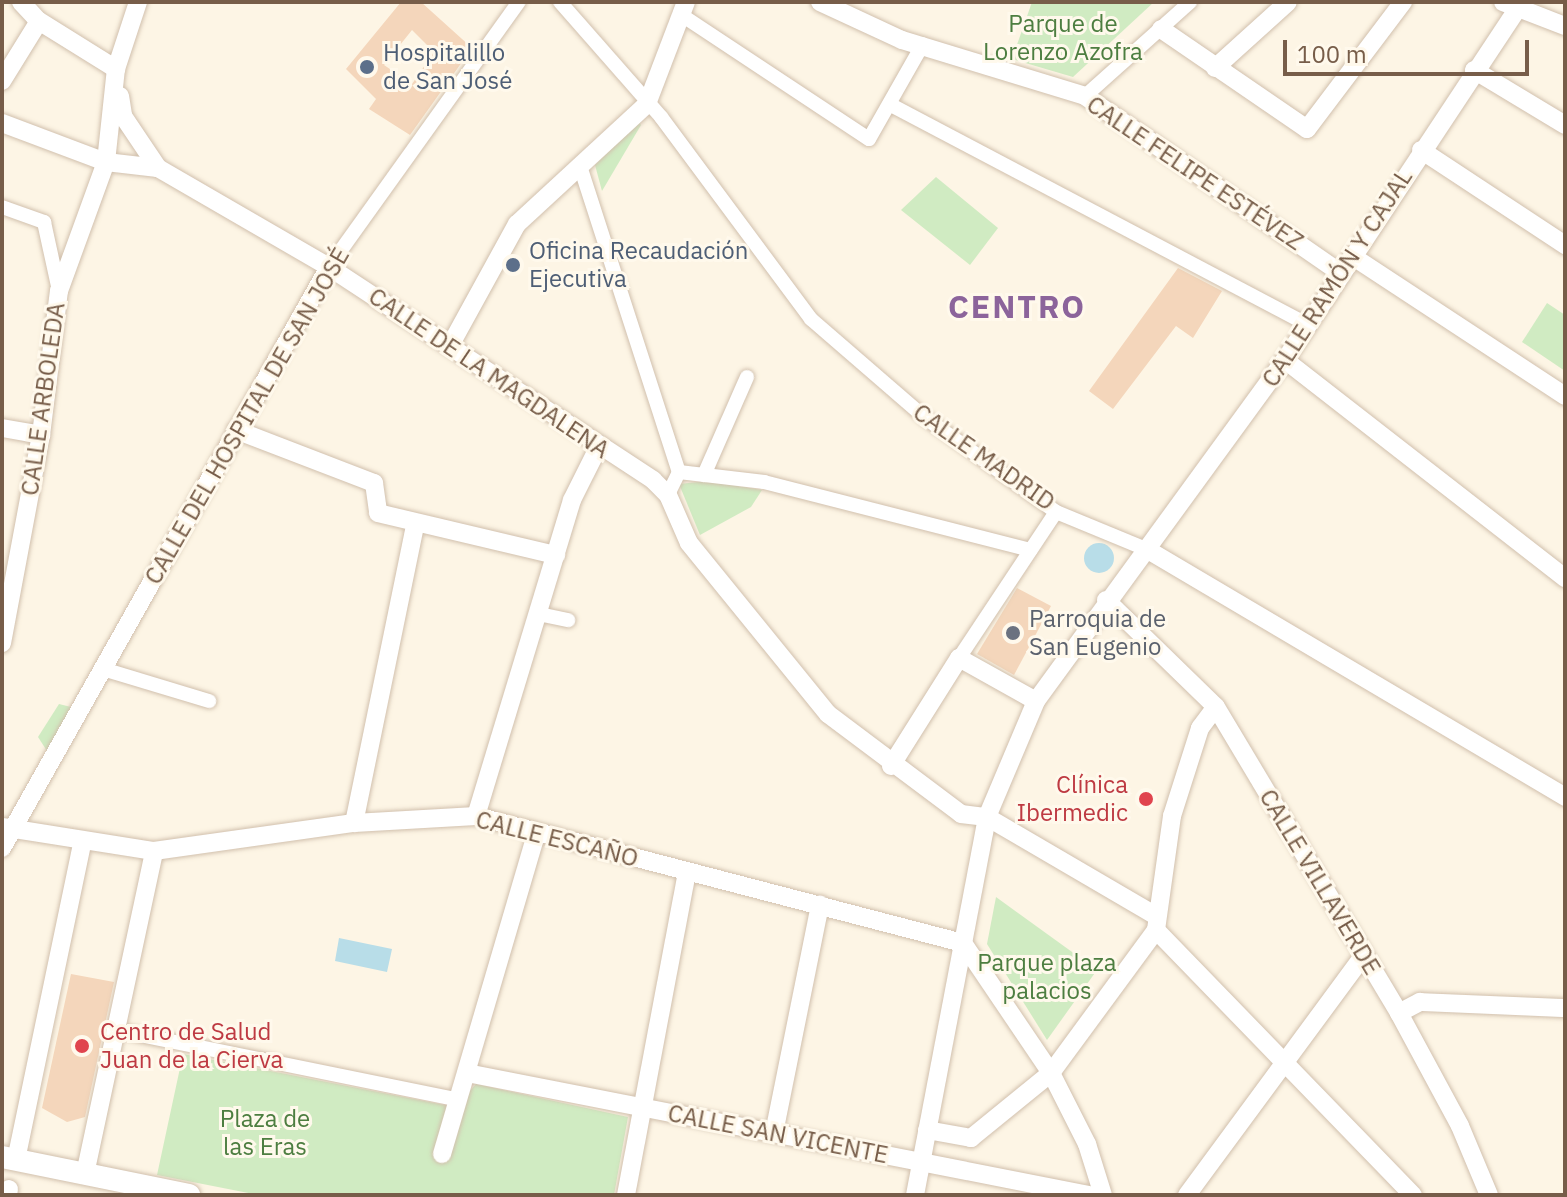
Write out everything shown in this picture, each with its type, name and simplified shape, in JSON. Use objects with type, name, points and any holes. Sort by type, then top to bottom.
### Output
[{"type":"street","points":[[21,2],[39,21],[116,69]]},
{"type":"street","points":[[138,2],[116,69],[123,116],[158,168]]},
{"type":"street","name":"CALLE DEL HOSPITAL DE SAN JOSÉ","points":[[2,848],[7,828],[103,669],[329,267],[519,2]]},
{"type":"street","name":"CALLE MADRID","points":[[560,2],[647,104],[811,319],[924,417],[1056,512],[1148,550],[1565,797]]},
{"type":"street","name":"CALLE FELIPE ESTÉVEZ","points":[[820,2],[923,44],[1085,96],[1341,273]]},
{"type":"street","points":[[1085,96],[1190,2]]},
{"type":"street","points":[[1215,68],[1288,2]]},
{"type":"street","points":[[1161,29],[1307,129],[1403,2]]},
{"type":"street","points":[[1514,5],[1565,26]]},
{"type":"street","name":"CALLE RAMÓN Y CAJAL","points":[[915,1195],[987,817],[1036,701],[1106,600],[1148,550],[1285,360],[1514,5]]},
{"type":"street","points":[[451,344],[517,224],[647,104],[684,9],[869,139],[923,44]]},
{"type":"street","points":[[2,81],[39,21]]},
{"type":"street","name":"CALLE ARBOLEDA","points":[[2,643],[41,435],[59,291],[106,162],[116,69]]},
{"type":"street","points":[[1474,70],[1565,125]]},
{"type":"street","points":[[891,105],[1308,325]]},
{"type":"street","name":"CALLE DE LA MAGDALENA","points":[[2,123],[106,162],[158,168],[329,267],[451,344],[668,495]]},
{"type":"street","points":[[1421,150],[1565,245]]},
{"type":"street","points":[[580,166],[679,472],[668,495],[689,543],[808,692],[891,766],[961,814],[987,817],[1155,923],[1280,1062],[1413,1195]]},
{"type":"street","points":[[2,207],[44,222],[59,291]]},
{"type":"street","points":[[1352,256],[1565,396]]},
{"type":"street","points":[[1285,360],[1565,578]]},
{"type":"street","points":[[704,475],[747,377]]},
{"type":"street","points":[[2,428],[41,435]]},
{"type":"street","points":[[236,430],[374,483],[378,513],[415,525],[556,555]]},
{"type":"street","points":[[476,816],[572,500],[598,448]]},
{"type":"street","points":[[679,472],[764,482],[1030,550]]},
{"type":"street","points":[[891,766],[1056,512]]},
{"type":"street","points":[[354,823],[415,525]]},
{"type":"street","name":"CALLE VILLAVERDE","points":[[1106,600],[1216,707],[1399,1013],[1460,1126],[1489,1195]]},
{"type":"street","points":[[539,614],[568,620]]},
{"type":"street","points":[[959,658],[1036,701]]},
{"type":"street","points":[[103,669],[209,701]]},
{"type":"street","points":[[927,1130],[971,1138],[1051,1073],[1155,923],[1172,816],[1200,728],[1216,707]]},
{"type":"street","name":"CALLE ESCAÑO","points":[[7,828],[82,844],[154,851],[354,823],[476,816],[536,835],[963,943]]},
{"type":"street","points":[[442,1154],[536,835]]},
{"type":"street","points":[[82,844],[9,1159],[189,1195]]},
{"type":"street","points":[[85,1174],[154,851]]},
{"type":"street","points":[[626,1195],[687,872]]},
{"type":"street","points":[[774,1133],[820,905]]},
{"type":"street","points":[[963,943],[1051,1073],[1087,1144],[1103,1195]]},
{"type":"street","points":[[1187,1195],[1280,1062],[1363,956]]},
{"type":"street","points":[[1399,1013],[1420,1002],[1565,1008]]},
{"type":"street","points":[[116,1030],[456,1099]]},
{"type":"street","name":"CALLE SAN VICENTE","points":[[467,1073],[1089,1195]]},
{"type":"green space","name":"Parque de Lorenzo Azofra","points":[[1032,2],[1154,2],[1073,77],[1012,59]]},
{"type":"green space","points":[[639,122],[641,125],[602,191],[595,165]]},
{"type":"green space","points":[[936,177],[998,228],[970,265],[901,210]]},
{"type":"green space","points":[[1547,303],[1565,315],[1565,371],[1522,342]]},
{"type":"green space","points":[[708,481],[762,490],[751,507],[700,535],[679,484]]},
{"type":"green space","points":[[59,704],[71,707],[47,751],[38,737]]},
{"type":"green space","name":"Parque plaza palacios","points":[[996,897],[1097,970],[1047,1040],[987,944]]},
{"type":"green space","name":"Plaza de las Eras","points":[[183,1054],[455,1107],[476,1084],[628,1117],[614,1195],[259,1195],[157,1175]]},
{"type":"water","points":[[1099,543],[1105,544],[1113,552],[1113,564],[1105,572],[1099,573],[1093,572],[1085,564],[1084,558],[1085,552],[1093,544]]},
{"type":"water","points":[[339,938],[392,949],[387,972],[335,961]]},
{"type":"building","name":"Hospitalillo de San José","points":[[401,2],[421,2],[472,48],[410,135],[369,109],[376,99],[346,69]],"holes":[[[412,30],[434,52],[412,84],[384,65]]]},
{"type":"building","points":[[1178,268],[1222,291],[1193,338],[1176,326],[1113,409],[1089,391]]},
{"type":"building","name":"Parroquia de San Eugenio","points":[[1017,588],[1051,606],[1014,675],[977,654]]},
{"type":"building","name":"Centro de Salud Juan de la Cierva","points":[[71,974],[114,982],[85,1117],[67,1122],[42,1108]]},
{"type":"place","name":"Hospitalillo de San José","points":[[367,67]]},
{"type":"place","name":"Oficina Recaudación Ejecutiva","points":[[513,265]]},
{"type":"place","name":"Parroquia de San Eugenio","points":[[1013,633]]},
{"type":"place","name":"Clínica Ibermedic","points":[[1146,799]]},
{"type":"place","name":"Centro de Salud Juan de la Cierva","points":[[82,1046]]},
{"type":"district","name":"CENTRO","points":[[1017,306]]}]
